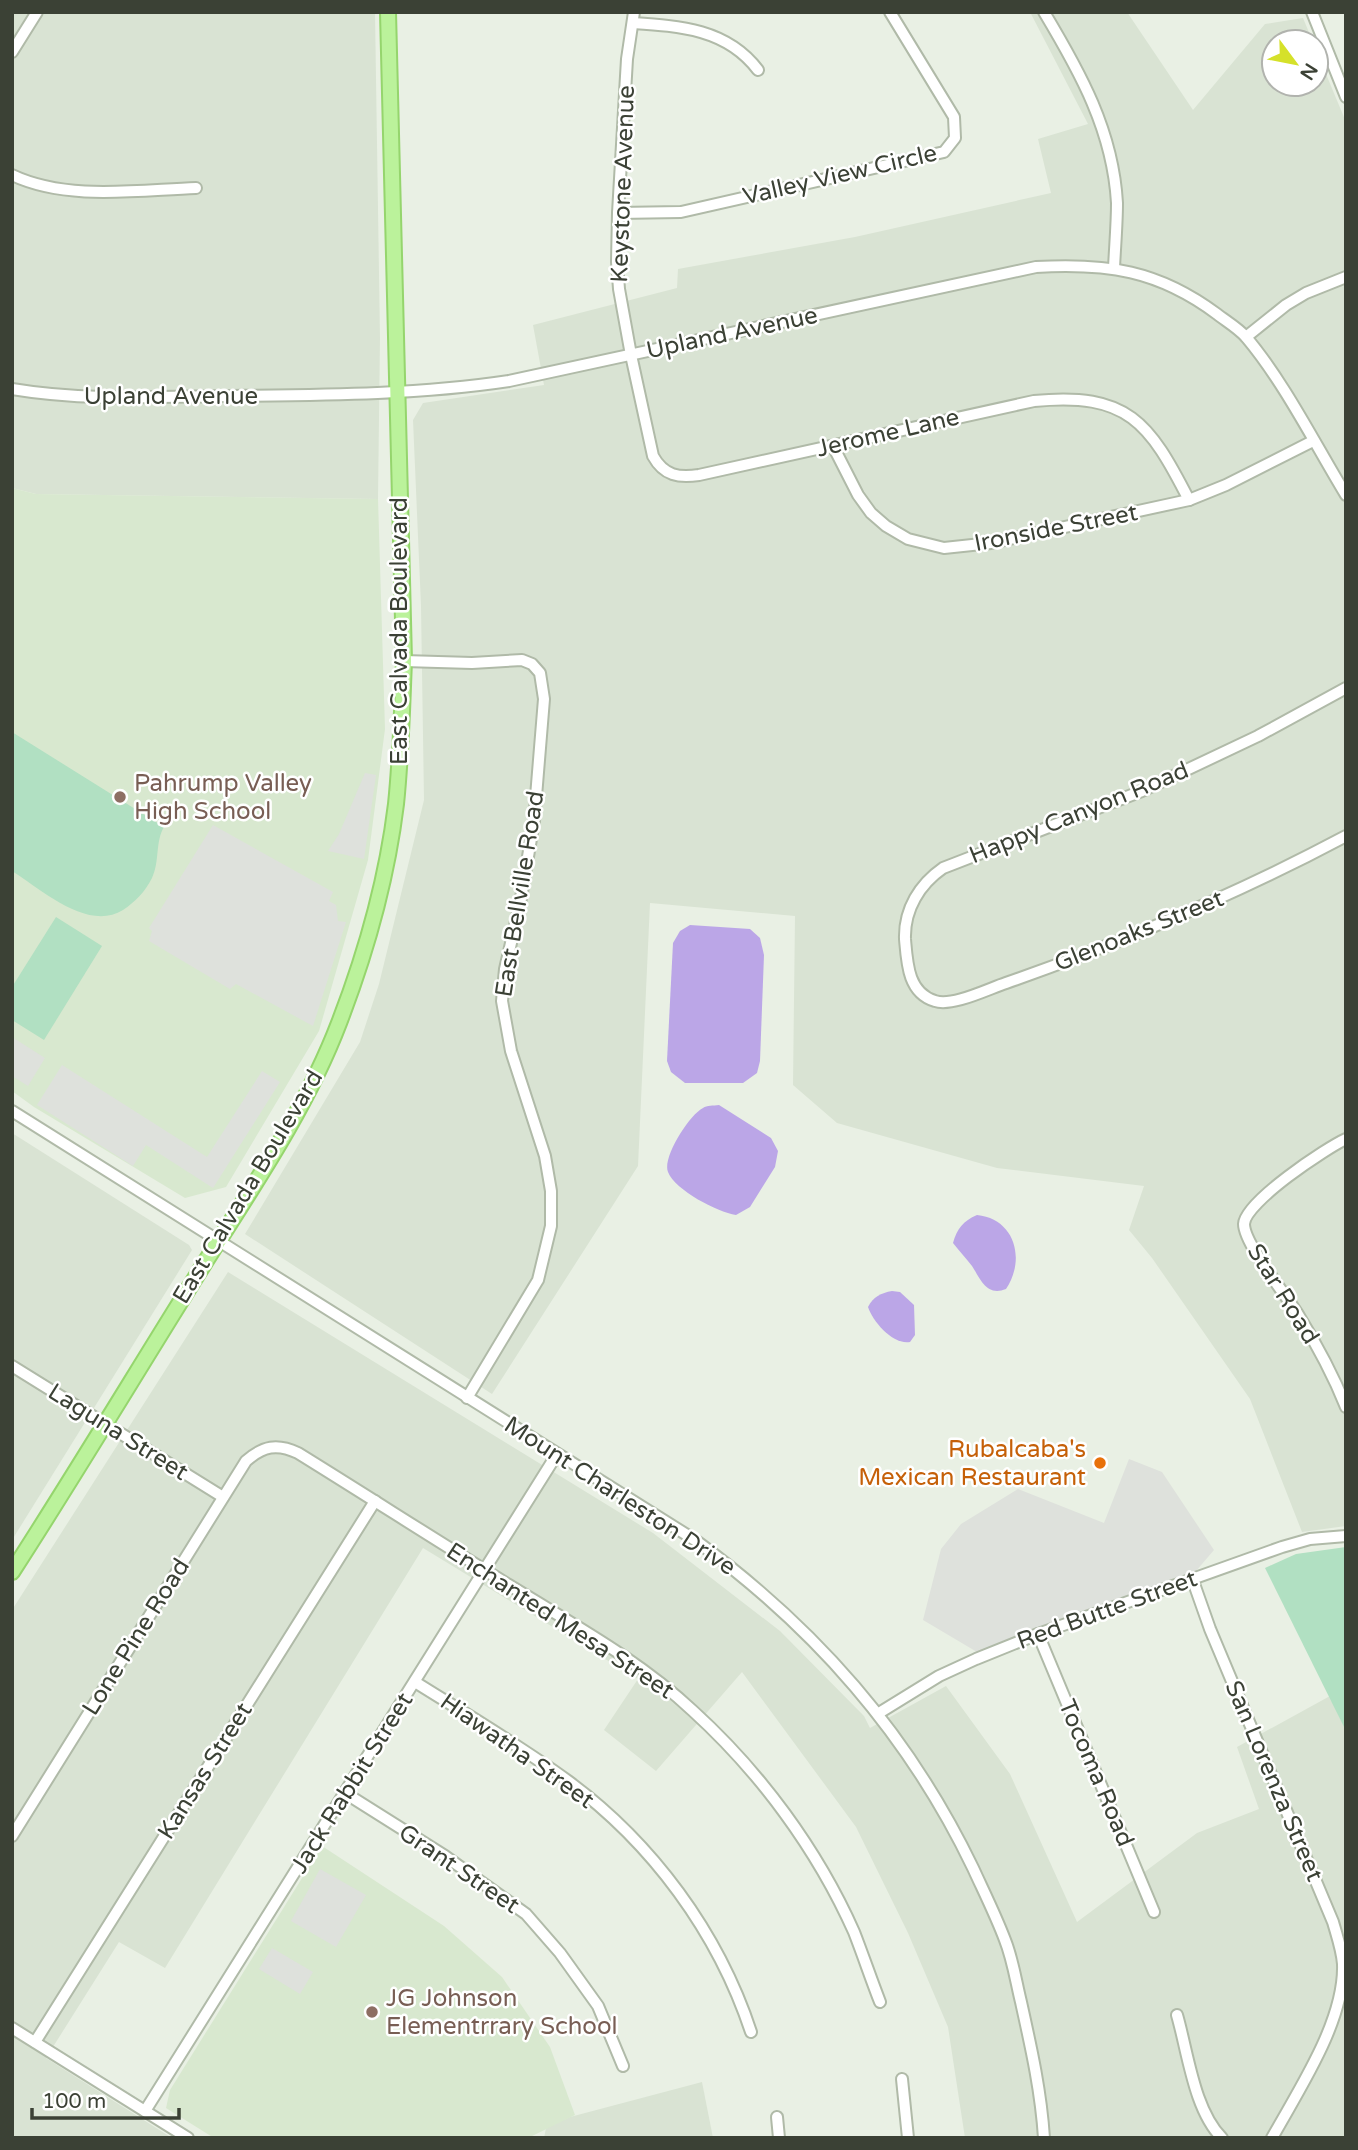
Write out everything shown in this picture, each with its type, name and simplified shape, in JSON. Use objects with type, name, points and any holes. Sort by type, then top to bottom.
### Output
[{"type":"main road","name":"East Calvada Boulevard","points":[[13,1569],[284,1135],[340,1022],[368,937],[384,875],[401,750],[404,661],[388,12]]},
{"type":"street","points":[[12,52],[37,12]]},
{"type":"street","name":"Valley View Circle","points":[[618,213],[681,212],[944,152],[955,138],[954,117],[890,12]]},
{"type":"street","points":[[1044,12],[1096,106],[1108,142],[1117,205],[1114,268]]},
{"type":"street","points":[[1312,12],[1346,97]]},
{"type":"street","points":[[634,18],[703,32],[743,53],[758,70]]},
{"type":"street","name":"Keystone Avenue","points":[[631,355],[617,262],[627,59],[634,18]]},
{"type":"street","points":[[12,175],[40,185],[68,190],[196,188]]},
{"type":"street","name":"Upland Avenue","points":[[12,388],[44,394],[98,397],[398,393],[468,387],[509,381],[1036,267],[1081,264],[1146,276],[1179,290],[1209,308],[1246,337],[1282,389],[1346,495]]},
{"type":"street","points":[[1246,337],[1286,305],[1306,293],[1346,277]]},
{"type":"street","name":"Jerome Lane","points":[[631,355],[653,456],[658,466],[674,476],[699,475],[1034,401],[1064,398],[1084,399],[1118,409],[1137,421],[1165,453],[1189,500]]},
{"type":"street","name":"Ironside Street","points":[[833,446],[858,495],[871,513],[908,539],[944,548],[991,542],[1189,500],[1226,485],[1313,441]]},
{"type":"street","name":"East Bellville Road","points":[[404,661],[522,660],[532,664],[540,673],[543,682],[534,821],[520,904],[505,969],[502,1001],[510,1051],[545,1156],[551,1226],[538,1280],[467,1398]]},
{"type":"street","name":"Happy Canyon Road","points":[[925,997],[913,984],[908,967],[905,936],[910,909],[918,892],[943,868],[1142,791],[1258,736],[1346,688]]},
{"type":"street","name":"Glenoaks Street","points":[[925,997],[945,1003],[1029,975],[1195,911],[1346,836]]},
{"type":"street","name":"Mount Charleston Drive","points":[[12,1111],[695,1540],[740,1573],[820,1646],[878,1713],[934,1794],[961,1843],[1006,1942],[1035,2064],[1044,2138]]},
{"type":"street","name":"Star Road","points":[[1346,1139],[1330,1146],[1252,1206],[1244,1224],[1247,1236],[1330,1369],[1346,1407]]},
{"type":"street","name":"Laguna Street","points":[[12,1367],[223,1497]]},
{"type":"street","name":"Lone Pine Road","points":[[12,1836],[246,1461],[268,1446]]},
{"type":"street","name":"Enchanted Mesa Street","points":[[268,1446],[285,1447],[298,1453],[598,1640],[650,1675],[692,1710],[773,1798],[824,1874],[854,1932],[880,2002]]},
{"type":"street","name":"Jack Rabbit Street","points":[[145,2111],[557,1454]]},
{"type":"street","name":"Kansas Street","points":[[35,2042],[375,1501]]},
{"type":"street","name":"Red Butte Street","points":[[878,1713],[939,1676],[1038,1634],[1282,1546],[1310,1539],[1346,1535]]},
{"type":"street","name":"San Lorenza Street","points":[[1192,1578],[1210,1629],[1334,1922],[1343,1964],[1341,1994],[1333,2022],[1272,2138]]},
{"type":"street","name":"Tocoma Road","points":[[1038,1634],[1154,1912]]},
{"type":"street","name":"Hiawatha Street","points":[[415,1682],[569,1782],[641,1847],[667,1877],[697,1919],[740,1999],[751,2032]]},
{"type":"street","name":"Grant Street","points":[[345,1793],[445,1856],[526,1914],[560,1953],[598,2006],[623,2066]]},
{"type":"street","points":[[1177,2015],[1202,2108],[1213,2129],[1222,2138]]},
{"type":"street","points":[[12,2028],[188,2138]]},
{"type":"street","points":[[902,2079],[908,2138]]},
{"type":"street","points":[[777,2117],[779,2138]]},
{"type":"shaded area","points":[[12,12],[375,12],[380,338],[378,499],[36,494],[12,488]]},
{"type":"shaded area","points":[[1030,12],[1127,12],[1193,110],[1260,30],[1260,98],[1330,98],[1330,84],[1346,122],[1346,1526],[1302,1532],[1250,1399],[1152,1258],[1129,1230],[1144,1186],[997,1168],[837,1123],[793,1085],[795,916],[650,903],[638,1166],[492,1394],[245,1234],[360,1042],[379,984],[424,800],[421,606],[413,420],[423,403],[544,385],[533,325],[677,288],[678,269],[855,237],[1051,193],[1038,139],[1088,124]]},
{"type":"shaded area","points":[[1303,18],[1307,28],[1262,28],[1265,24]]},
{"type":"shaded area","name":"Pahrump Valley High School","points":[[12,488],[36,494],[378,499],[385,729],[368,860],[319,1031],[226,1187],[185,1198],[12,1091]]},
{"type":"shaded area","points":[[12,732],[164,827],[159,839],[152,878],[132,904],[123,910],[95,916],[80,912],[51,897],[12,871]]},
{"type":"shaded area","points":[[365,773],[376,775],[364,859],[328,851],[339,834]]},
{"type":"shaded area","points":[[213,825],[333,892],[329,901],[336,905],[338,921],[346,922],[313,1026],[236,984],[230,989],[149,941],[152,931],[149,928]]},
{"type":"shaded area","points":[[56,917],[102,946],[44,1040],[12,1020],[12,987]]},
{"type":"shaded area","points":[[690,925],[750,929],[760,938],[764,955],[760,1061],[757,1073],[743,1083],[685,1083],[671,1072],[667,1061],[673,943],[680,931]]},
{"type":"shaded area","points":[[12,1037],[45,1058],[28,1086],[12,1076]]},
{"type":"shaded area","points":[[62,1065],[207,1157],[262,1071],[280,1082],[213,1188],[146,1145],[133,1166],[37,1105]]},
{"type":"shaded area","points":[[719,1105],[771,1138],[778,1151],[775,1167],[750,1207],[736,1215],[718,1210],[688,1193],[672,1179],[667,1166],[673,1147],[691,1119],[703,1108]]},
{"type":"shaded area","points":[[12,1133],[189,1245],[192,1250],[12,1540]]},
{"type":"shaded area","points":[[977,1215],[1000,1224],[1013,1242],[1015,1265],[1006,1289],[993,1290],[984,1285],[953,1243],[961,1226]]},
{"type":"shaded area","points":[[228,1272],[653,1533],[780,1631],[864,1716],[870,1728],[946,1686],[1010,1774],[1077,1922],[1197,1833],[1259,1809],[1237,1747],[1330,1696],[1346,1731],[1346,2138],[965,2138],[948,2027],[908,1933],[856,1827],[742,1672],[656,1771],[604,1730],[638,1679],[423,1548],[165,1968],[119,1942],[46,2058],[172,2138],[12,2138],[12,1610]]},
{"type":"shaded area","points":[[892,1291],[900,1292],[914,1305],[915,1335],[910,1342],[897,1340],[884,1331],[868,1307],[878,1296]]},
{"type":"shaded area","points":[[1129,1459],[1162,1472],[1214,1550],[1196,1571],[977,1652],[923,1620],[941,1549],[961,1524],[1018,1489],[1104,1523]]},
{"type":"shaded area","points":[[1346,1547],[1346,1731],[1265,1568],[1296,1554]]},
{"type":"shaded area","name":"JG Johnson Elementrrary School","points":[[322,1846],[444,1926],[502,1977],[550,2047],[575,2115],[528,2138],[214,2138],[166,2108],[170,2090]]},
{"type":"shaded area","points":[[320,1869],[366,1895],[336,1947],[291,1921]]},
{"type":"shaded area","points":[[272,1948],[313,1972],[300,1994],[259,1969]]},
{"type":"shaded area","points":[[702,2082],[713,2138],[544,2138],[546,2128],[570,2117]]},
{"type":"place","name":"Pahrump Valley High School","points":[[120,797]]},
{"type":"place","name":"Rubalcaba's Mexican Restaurant","points":[[1100,1463]]},
{"type":"place","name":"JG Johnson Elementrrary School","points":[[372,2012]]}]
